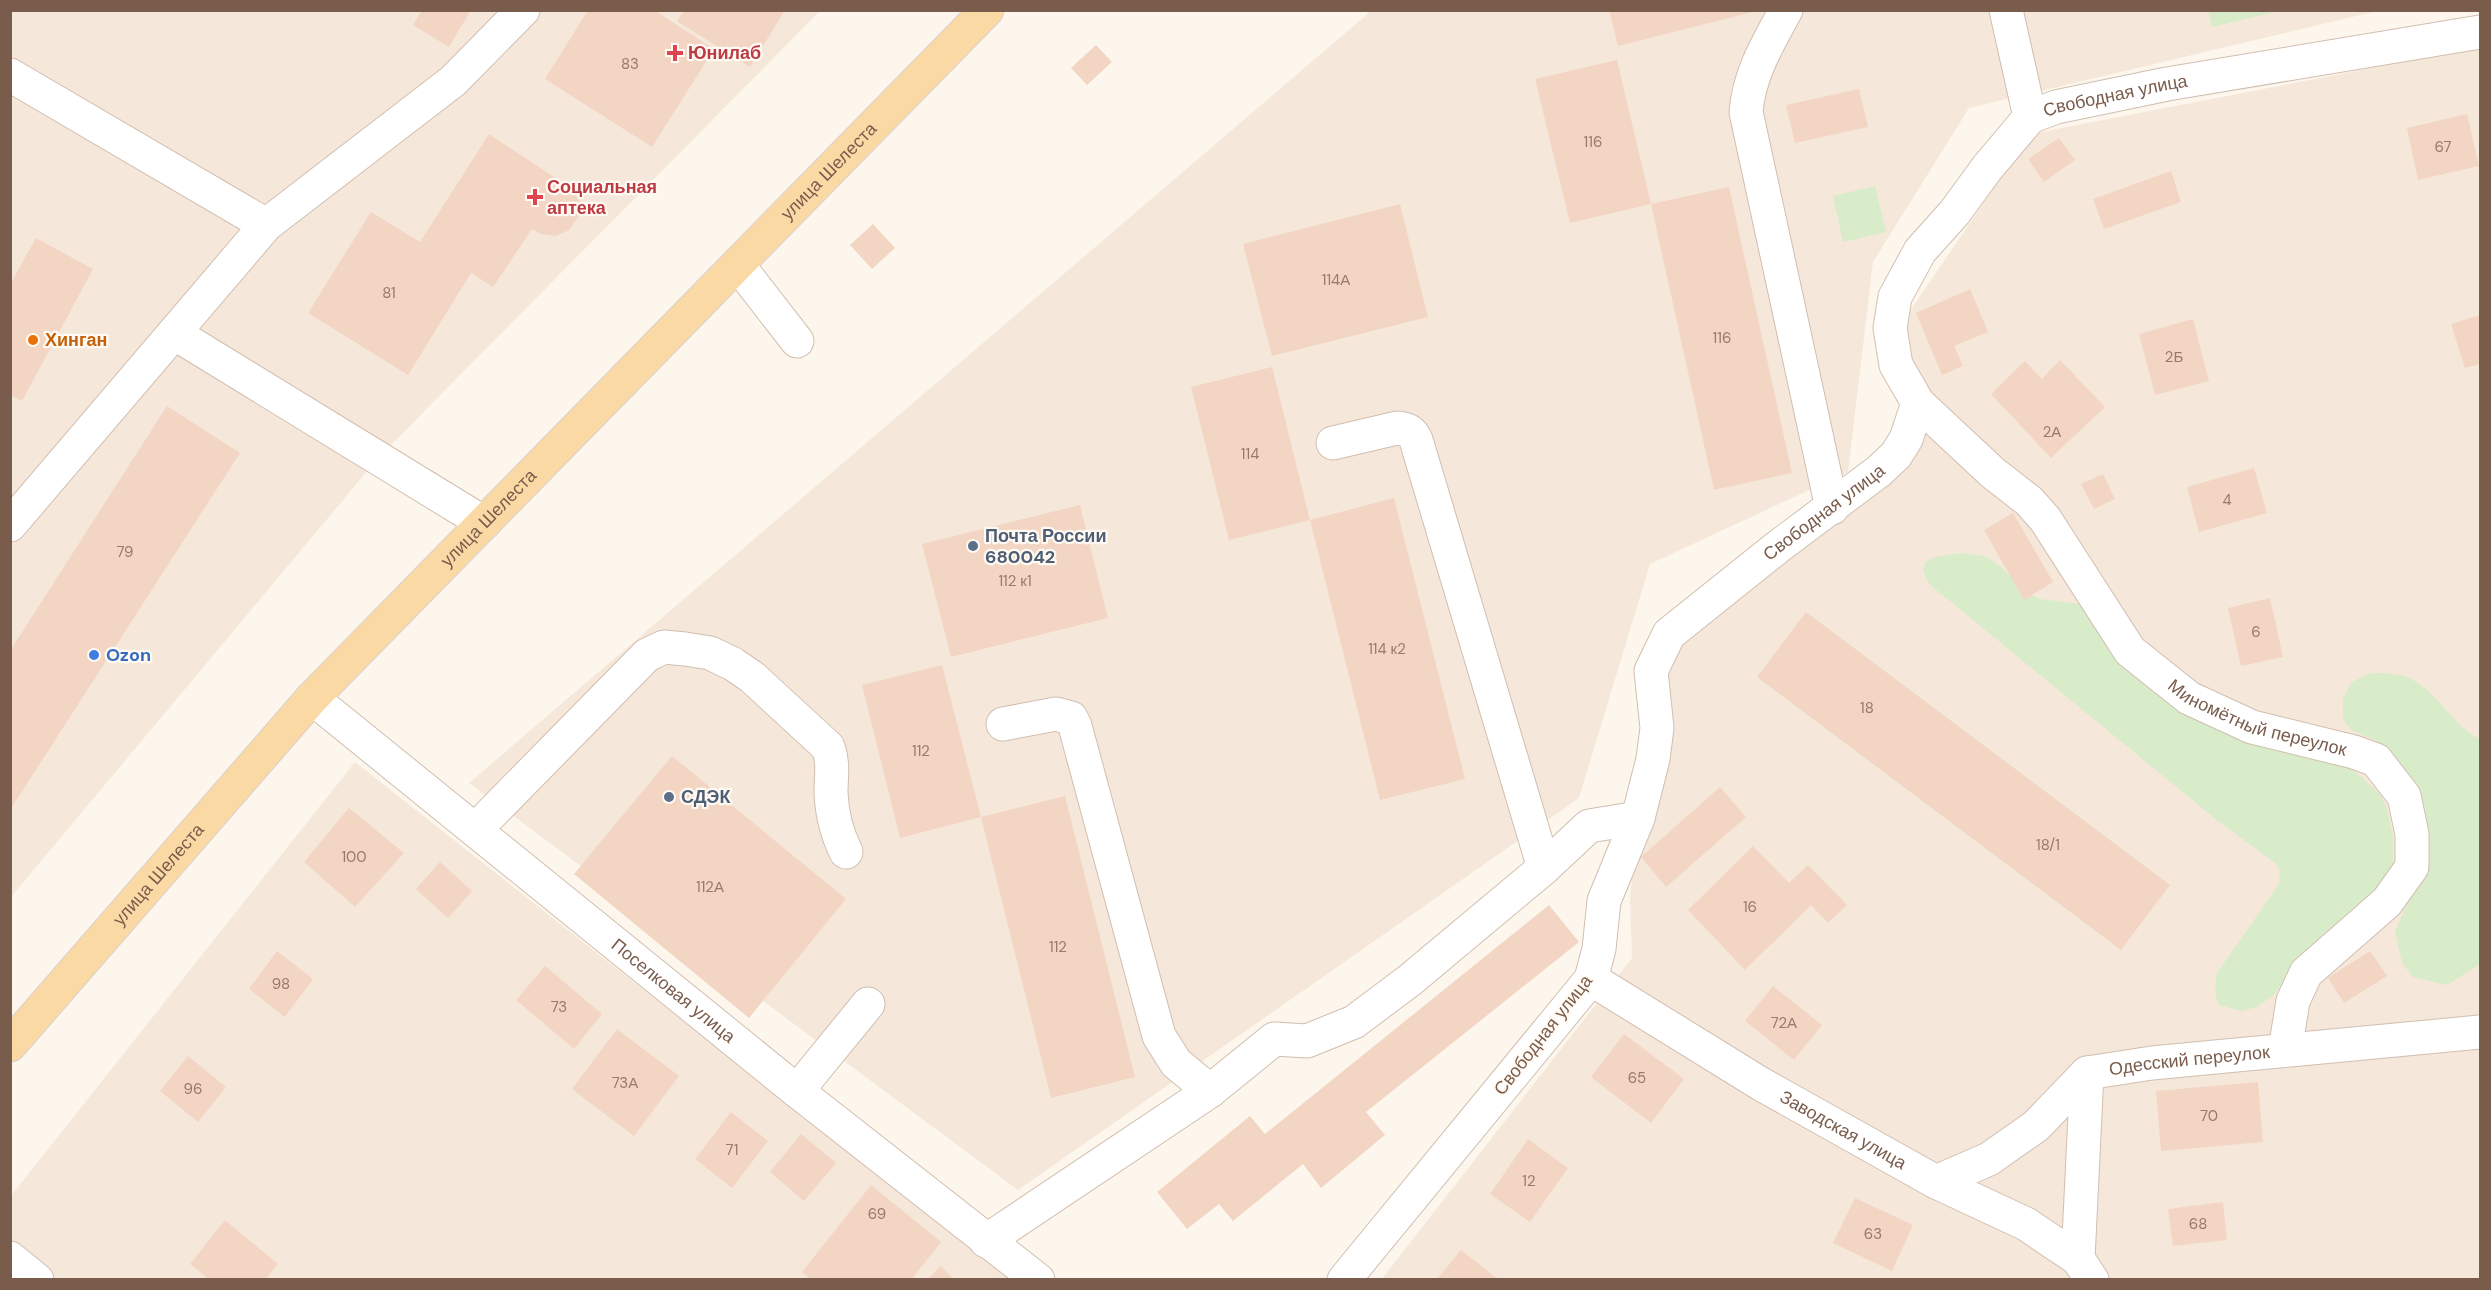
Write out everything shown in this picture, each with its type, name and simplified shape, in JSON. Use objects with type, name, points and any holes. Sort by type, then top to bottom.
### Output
[{"type":"main road","name":"улица Шелеста","points":[[10,1045],[312,699],[987,10]]},
{"type":"street","points":[[10,525],[266,225],[453,81],[523,10]]},
{"type":"street","points":[[1786,10],[1759,60],[1748,90],[1746,112],[1832,508]]},
{"type":"street","points":[[2006,10],[2030,117]]},
{"type":"street","name":"Свободная улица","points":[[1344,1280],[1591,980],[1599,949],[1604,901],[1638,818],[1653,759],[1657,728],[1651,671],[1669,634],[1779,546],[1832,508],[1896,455],[1906,440],[1918,403],[1896,365],[1890,328],[1895,297],[1920,251],[1956,212],[1987,168],[2030,117],[2056,107],[2167,84],[2481,32]]},
{"type":"street","points":[[10,75],[266,225]]},
{"type":"street","points":[[738,265],[797,341]]},
{"type":"street","points":[[174,333],[484,523]]},
{"type":"street","name":"Миномётный переулок","points":[[1918,403],[1993,473],[2029,501],[2044,519],[2130,651],[2189,698],[2253,727],[2354,752],[2376,760],[2404,796],[2412,834],[2412,867],[2388,902],[2306,973],[2293,1000],[2285,1050]]},
{"type":"street","points":[[1333,443],[1397,428],[1412,432],[1416,440],[1544,868]]},
{"type":"street","points":[[475,830],[647,656],[664,647],[710,653],[734,664],[752,676],[828,747],[833,762],[833,814],[837,833],[846,852]]},
{"type":"street","name":"Поселковая улица","points":[[312,699],[797,1091],[1038,1280]]},
{"type":"street","points":[[1003,724],[1056,714],[1071,718],[1076,726],[1159,1036],[1176,1063],[1210,1091]]},
{"type":"street","points":[[986,1241],[1210,1091],[1274,1039],[1307,1041],[1354,1022],[1410,980],[1544,868],[1589,826],[1638,818]]},
{"type":"street","name":"Заводская улица","points":[[1591,980],[1761,1084],[1936,1182],[2026,1224],[2085,1269]]},
{"type":"street","points":[[797,1091],[868,1004]]},
{"type":"street","name":"Одесский переулок","points":[[1936,1182],[1989,1159],[2017,1139],[2036,1125],[2087,1073],[2152,1063],[2481,1032]]},
{"type":"street","points":[[2085,1269],[2087,1073]]},
{"type":"street","points":[[10,1258],[37,1280]]},
{"type":"shaded area","points":[[11,11],[820,11],[379,457],[11,897]]},
{"type":"shaded area","points":[[1371,11],[2377,11],[1969,108],[1873,262],[1848,472],[1650,564],[1579,798],[1018,1190],[469,783]]},
{"type":"shaded area","points":[[2480,47],[2480,1279],[1381,1280],[1632,958],[1630,897],[1638,818],[1663,674],[1681,643],[1910,460],[1907,361],[1903,321],[2031,134]]},
{"type":"shaded area","points":[[355,762],[1010,1279],[11,1279],[10,1197]]},
{"type":"green space","points":[[2208,10],[2279,10],[2279,11],[2212,27]]},
{"type":"green space","points":[[1875,186],[1886,232],[1843,242],[1833,196]]},
{"type":"green space","points":[[1963,553],[1985,556],[2000,566],[2026,592],[2040,599],[2089,605],[2169,680],[2335,758],[2380,794],[2386,806],[2393,835],[2393,865],[2376,896],[2291,970],[2275,994],[2257,1007],[2241,1011],[2219,1005],[2215,989],[2217,973],[2279,884],[2280,870],[2275,863],[2218,821],[1929,584],[1923,571],[1925,562],[1935,557]]},
{"type":"green space","points":[[2371,673],[2397,674],[2412,679],[2432,695],[2469,732],[2480,739],[2480,964],[2447,985],[2413,977],[2402,963],[2395,932],[2404,910],[2429,867],[2428,828],[2419,794],[2396,757],[2375,740],[2351,730],[2343,719],[2343,698],[2352,682]]},
{"type":"building","points":[[422,10],[471,10],[449,47],[413,25]]},
{"type":"building","points":[[588,10],[654,10],[714,49],[652,147],[545,79]]},
{"type":"building","points":[[684,10],[785,10],[750,67],[677,21]]},
{"type":"building","points":[[1609,10],[1757,10],[1757,11],[1618,46]]},
{"type":"building","points":[[1096,45],[1112,62],[1087,85],[1071,68]]},
{"type":"building","points":[[1617,60],[1651,204],[1570,223],[1535,79]]},
{"type":"building","points":[[1859,89],[1868,127],[1795,143],[1786,105]]},
{"type":"building","points":[[2467,114],[2479,166],[2418,180],[2407,128]]},
{"type":"building","points":[[489,134],[572,189],[579,200],[579,216],[569,230],[556,236],[541,234],[532,229],[493,287],[471,273],[408,375],[308,313],[371,212],[420,242]]},
{"type":"building","points":[[2059,138],[2075,160],[2044,182],[2028,159]]},
{"type":"building","points":[[2171,171],[2181,202],[2104,229],[2093,199]]},
{"type":"building","points":[[1729,187],[1792,473],[1714,490],[1651,204]]},
{"type":"building","points":[[1400,204],[1428,317],[1272,356],[1243,244]]},
{"type":"building","points":[[873,224],[895,248],[872,269],[850,245]]},
{"type":"building","name":"Хинган","points":[[36,238],[93,269],[22,401],[10,395],[10,285]]},
{"type":"building","points":[[1970,289],[1988,332],[1954,346],[1963,366],[1942,375],[1916,313]]},
{"type":"building","points":[[2480,315],[2480,364],[2465,368],[2451,324]]},
{"type":"building","points":[[2193,319],[2209,381],[2155,395],[2139,334]]},
{"type":"building","points":[[2060,360],[2105,407],[2051,458],[1991,394],[2025,361],[2042,379]]},
{"type":"building","points":[[1272,367],[1310,520],[1229,540],[1191,387]]},
{"type":"building","points":[[167,406],[240,453],[10,810],[10,651]]},
{"type":"building","points":[[2254,468],[2267,513],[2199,532],[2187,487]]},
{"type":"building","points":[[2103,474],[2115,499],[2094,509],[2081,484]]},
{"type":"building","points":[[1394,498],[1465,779],[1380,800],[1310,520]]},
{"type":"building","points":[[1080,505],[1108,618],[951,657],[922,544]]},
{"type":"building","points":[[2013,513],[2053,582],[2024,600],[1984,530]]},
{"type":"building","points":[[2270,598],[2283,657],[2241,666],[2228,608]]},
{"type":"building","points":[[1806,612],[2170,885],[2121,950],[1757,677]]},
{"type":"building","points":[[942,665],[981,817],[900,838],[862,685]]},
{"type":"building","points":[[672,756],[846,899],[749,1018],[574,874]]},
{"type":"building","points":[[1720,787],[1746,817],[1666,887],[1641,857]]},
{"type":"building","points":[[1065,796],[1135,1077],[1051,1098],[981,817]]},
{"type":"building","points":[[349,808],[404,853],[355,907],[304,862]]},
{"type":"building","points":[[1753,846],[1789,883],[1808,865],[1847,905],[1828,923],[1811,905],[1745,970],[1688,910]]},
{"type":"building","points":[[440,862],[472,891],[448,918],[416,889]]},
{"type":"building","points":[[1549,905],[1579,942],[1366,1112],[1385,1135],[1321,1188],[1303,1164],[1233,1221],[1219,1204],[1187,1229],[1157,1192],[1250,1116],[1265,1134]]},
{"type":"building","points":[[277,951],[313,979],[285,1017],[249,989]]},
{"type":"building","points":[[2370,951],[2387,976],[2344,1003],[2328,978]]},
{"type":"building","points":[[545,966],[602,1014],[574,1049],[516,1000]]},
{"type":"building","points":[[1773,986],[1822,1025],[1794,1060],[1745,1021]]},
{"type":"building","points":[[617,1029],[679,1076],[634,1136],[572,1089]]},
{"type":"building","points":[[1624,1034],[1684,1079],[1651,1123],[1591,1077]]},
{"type":"building","points":[[188,1056],[226,1087],[198,1122],[160,1091]]},
{"type":"building","points":[[2258,1082],[2263,1142],[2161,1151],[2156,1091]]},
{"type":"building","points":[[731,1112],[768,1141],[732,1188],[695,1159]]},
{"type":"building","points":[[801,1134],[836,1163],[804,1201],[770,1172]]},
{"type":"building","points":[[1528,1139],[1568,1168],[1530,1222],[1490,1194]]},
{"type":"building","points":[[871,1185],[941,1242],[911,1280],[811,1280],[802,1272]]},
{"type":"building","points":[[1855,1198],[1913,1225],[1892,1271],[1833,1243]]},
{"type":"building","points":[[2223,1202],[2227,1240],[2173,1246],[2168,1209]]},
{"type":"building","points":[[225,1220],[278,1264],[265,1280],[210,1280],[190,1264]]},
{"type":"building","points":[[1461,1250],[1499,1280],[1438,1278]]},
{"type":"building","points":[[941,1266],[954,1280],[927,1280]]},
{"type":"place","name":"Юнилаб","points":[[675,53]]},
{"type":"place","name":"Социальная аптека","points":[[535,197]]},
{"type":"place","name":"Хинган","points":[[33,340]]},
{"type":"place","name":"Почта России 680042","points":[[973,546]]},
{"type":"place","name":"Ozon","points":[[94,655]]},
{"type":"place","name":"СДЭК","points":[[669,797]]}]
